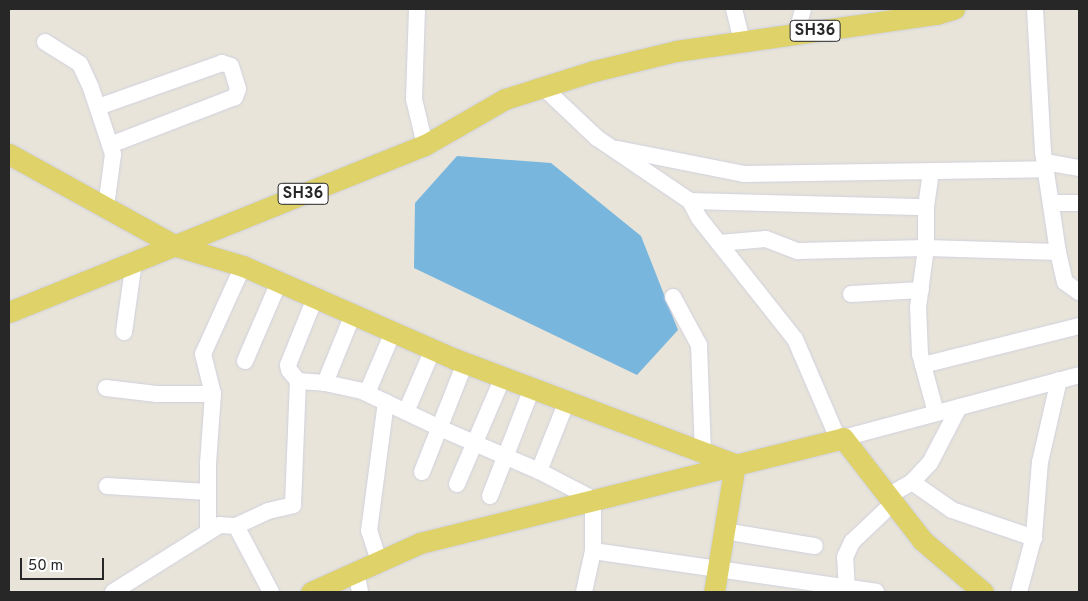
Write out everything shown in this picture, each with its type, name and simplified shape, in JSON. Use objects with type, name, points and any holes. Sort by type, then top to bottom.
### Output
[{"type":"main road","name":"SH36","points":[[9,312],[101,273],[176,246],[425,145],[505,99],[594,71],[676,51],[936,14],[954,9]]},
{"type":"main road","points":[[9,156],[176,246],[243,266],[465,363],[736,464]]},
{"type":"main road","points":[[311,592],[420,543],[841,438],[922,540],[983,592]]},
{"type":"main road","points":[[714,592],[736,464]]},
{"type":"street","points":[[417,9],[414,99],[425,145]]},
{"type":"street","points":[[734,9],[742,41]]},
{"type":"street","points":[[797,33],[803,9]]},
{"type":"street","points":[[1035,9],[1045,161],[1058,252],[1065,282],[1079,292]]},
{"type":"street","points":[[45,42],[80,64],[95,98],[114,159],[106,207]]},
{"type":"street","points":[[95,98],[222,63],[231,66],[238,89],[235,97],[110,145]]},
{"type":"street","points":[[543,87],[597,138],[690,201],[699,218],[795,339],[841,438],[959,407],[1071,381]]},
{"type":"street","points":[[611,148],[744,174],[931,171],[1045,161],[1079,168]]},
{"type":"street","points":[[931,171],[926,207],[926,248],[918,307],[920,354],[936,413]]},
{"type":"street","points":[[690,201],[926,207]]},
{"type":"street","points":[[1051,203],[1079,203]]},
{"type":"street","points":[[719,243],[766,238],[798,251],[926,248],[1058,252]]},
{"type":"street","points":[[124,332],[134,262]]},
{"type":"street","points":[[208,532],[213,394],[203,354],[243,266]]},
{"type":"street","points":[[245,361],[279,282]]},
{"type":"street","points":[[851,294],[920,290]]},
{"type":"street","points":[[673,297],[699,345],[703,452]]},
{"type":"street","points":[[113,592],[220,525],[236,526],[268,511],[293,505],[298,381],[289,370],[288,365],[316,298]]},
{"type":"street","points":[[325,383],[353,314]]},
{"type":"street","points":[[923,364],[1079,326]]},
{"type":"street","points":[[367,393],[393,332]]},
{"type":"street","points":[[406,412],[433,349]]},
{"type":"street","points":[[422,472],[465,363]]},
{"type":"street","points":[[457,484],[503,377]]},
{"type":"street","points":[[298,381],[325,383],[367,393],[439,428],[539,471],[593,499],[593,551],[584,592]]},
{"type":"street","points":[[1018,592],[1034,538],[1040,462],[1071,381]]},
{"type":"street","points":[[106,388],[157,394],[213,394]]},
{"type":"street","points":[[490,496],[532,388]]},
{"type":"street","points":[[539,471],[567,401]]},
{"type":"street","points":[[379,561],[369,531],[386,402]]},
{"type":"street","points":[[847,590],[845,557],[852,542],[891,500],[930,463],[959,407]]},
{"type":"street","points":[[912,482],[952,510],[1034,538]]},
{"type":"street","points":[[107,486],[208,492]]},
{"type":"street","points":[[236,526],[271,592]]},
{"type":"street","points":[[724,530],[815,546]]},
{"type":"street","points":[[593,551],[718,568],[847,590],[876,592]]},
{"type":"street","points":[[356,571],[360,592]]},
{"type":"water","points":[[457,156],[551,163],[641,236],[678,330],[637,375],[414,268],[415,203]]}]
